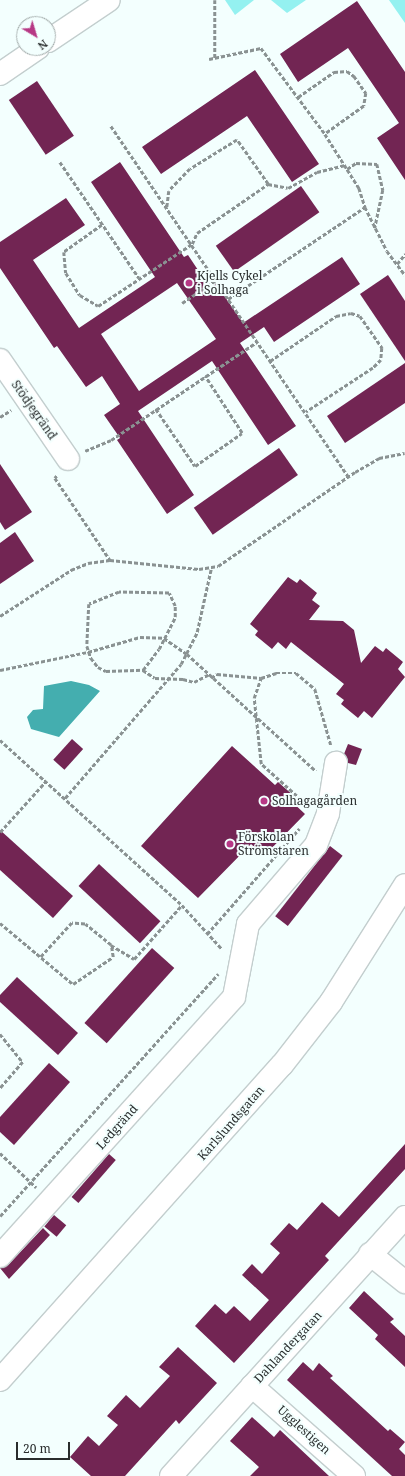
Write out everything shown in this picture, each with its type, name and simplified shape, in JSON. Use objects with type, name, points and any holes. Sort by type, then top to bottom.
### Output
[{"type":"street","points":[[56,36],[109,0]]},
{"type":"street","points":[[0,74],[26,56]]},
{"type":"street","name":"Stödjegränd","points":[[0,360],[68,459]]},
{"type":"street","points":[[236,959],[248,924],[303,862],[322,832],[335,772]]},
{"type":"street","name":"Karlslundsgatan","points":[[0,1380],[32,1342],[282,1065],[331,1002],[405,885]]},
{"type":"street","name":"Ledgränd","points":[[0,1256],[234,997],[236,959]]},
{"type":"street","name":"Dahlandergatan","points":[[171,1476],[405,1217]]},
{"type":"street","points":[[370,1254],[405,1282]]},
{"type":"street","name":"Karlslundsgatan","points":[[0,1371],[32,1342]]},
{"type":"street","name":"Ugglestigen","points":[[252,1386],[354,1476]]},
{"type":"path","points":[[215,0],[215,58]]},
{"type":"path","points":[[209,59],[261,48],[325,134],[345,165],[359,188],[365,207],[375,228],[405,275]]},
{"type":"path","points":[[298,97],[334,72],[347,71],[354,76],[366,93],[364,106],[325,134]]},
{"type":"path","points":[[111,126],[348,476]]},
{"type":"path","points":[[167,208],[169,191],[190,169],[237,140],[268,184],[288,188],[317,172],[345,165]]},
{"type":"path","points":[[60,162],[139,278]]},
{"type":"path","points":[[347,169],[356,163],[377,164],[383,190],[375,228]]},
{"type":"path","points":[[102,225],[64,252],[66,273],[80,295],[98,306],[192,244],[197,233],[268,184]]},
{"type":"path","points":[[228,299],[365,207]]},
{"type":"path","points":[[397,264],[405,254]]},
{"type":"path","points":[[182,303],[216,280]]},
{"type":"path","points":[[270,361],[336,316],[351,313],[360,316],[382,348],[381,360],[373,368],[306,412]]},
{"type":"path","points":[[110,560],[55,478],[68,459],[111,440],[257,342]]},
{"type":"path","points":[[156,409],[195,466],[242,433],[205,376]]},
{"type":"path","points":[[0,616],[71,570],[88,563],[110,560],[211,569],[348,476],[380,458],[405,453]]},
{"type":"path","points":[[65,798],[187,654],[197,632],[211,569]]},
{"type":"path","points":[[0,670],[88,652],[140,637],[164,638],[187,654],[210,676],[257,719],[325,779],[335,772],[316,689],[296,673],[276,673],[260,678],[217,674],[210,676],[194,682],[168,678],[155,678],[143,670],[106,671],[98,667],[88,652],[89,604],[119,592],[169,593],[175,606],[175,617],[164,638],[143,670]]},
{"type":"path","points":[[260,678],[254,698],[261,764],[315,812]]},
{"type":"path","points":[[0,740],[182,906],[206,934],[236,959],[0,1216]]},
{"type":"path","points":[[0,832],[46,781]]},
{"type":"path","points":[[206,934],[304,824]]},
{"type":"path","points":[[41,958],[72,923],[85,924],[111,945],[134,959],[182,906]]},
{"type":"path","points":[[0,923],[73,984],[113,957],[111,945]]},
{"type":"path","points":[[0,1034],[23,1062],[0,1088]]},
{"type":"path","points":[[0,1153],[50,1200]]},
{"type":"shaded area","points":[[225,0],[254,0],[235,15]]},
{"type":"shaded area","points":[[271,0],[306,0],[287,13]]},
{"type":"shaded area","points":[[389,0],[405,0],[405,23]]},
{"type":"shaded area","points":[[71,681],[89,685],[100,691],[59,737],[31,729],[27,717],[33,710],[43,709],[44,686]]},
{"type":"building","points":[[357,1],[405,72],[405,180],[377,138],[399,123],[348,48],[298,82],[280,54]]},
{"type":"building","points":[[255,70],[319,164],[292,182],[247,116],[161,174],[142,147]]},
{"type":"building","points":[[37,81],[74,136],[46,155],[9,100]]},
{"type":"building","points":[[120,162],[184,257],[188,255],[210,288],[216,284],[243,323],[342,257],[360,284],[274,342],[264,327],[240,343],[296,426],[268,445],[212,361],[138,411],[194,495],[167,514],[117,440],[120,438],[104,415],[120,404],[102,376],[86,387],[57,346],[54,348],[0,268],[0,242],[66,198],[85,225],[33,260],[79,328],[155,277],[91,182]],"holes":[[[177,283],[216,339],[139,391],[101,334]]]},
{"type":"building","points":[[301,186],[319,212],[234,272],[216,246]]},
{"type":"building","points":[[388,275],[405,301],[405,361],[360,294]]},
{"type":"building","points":[[405,363],[405,403],[345,443],[327,416]]},
{"type":"building","points":[[279,448],[298,475],[213,535],[194,508]]},
{"type":"building","points":[[0,464],[32,512],[5,530],[0,522]]},
{"type":"building","points":[[15,532],[34,561],[0,584],[0,543]]},
{"type":"building","points":[[288,577],[297,583],[300,579],[317,593],[312,600],[320,606],[309,620],[343,621],[354,630],[361,663],[375,646],[383,652],[386,648],[403,662],[398,669],[405,677],[372,718],[364,711],[358,718],[341,704],[344,700],[336,694],[344,684],[291,642],[286,649],[278,642],[272,649],[255,635],[258,631],[250,624]]},
{"type":"building","points":[[72,739],[83,749],[64,770],[53,760]]},
{"type":"building","points":[[348,744],[362,749],[356,765],[348,763],[344,754]]},
{"type":"building","points":[[232,746],[275,785],[278,782],[294,796],[290,800],[305,814],[264,856],[251,844],[198,898],[141,846]]},
{"type":"building","points":[[0,830],[73,896],[53,918],[0,870]]},
{"type":"building","points":[[330,846],[343,856],[288,926],[275,916]]},
{"type":"building","points":[[99,864],[160,921],[140,943],[79,886]]},
{"type":"building","points":[[152,948],[174,968],[107,1043],[84,1023]]},
{"type":"building","points":[[17,977],[78,1033],[58,1055],[0,1002],[0,995]]},
{"type":"building","points":[[49,1063],[70,1082],[14,1145],[0,1132],[0,1117]]},
{"type":"building","points":[[405,1144],[405,1169],[325,1256],[329,1260],[234,1363],[195,1326],[215,1304],[226,1314],[234,1306],[250,1321],[269,1300],[242,1275],[252,1264],[262,1274],[280,1253],[270,1244],[289,1223],[297,1230],[322,1202],[339,1217]]},
{"type":"building","points":[[109,1154],[116,1160],[78,1203],[72,1197]]},
{"type":"building","points":[[54,1215],[66,1225],[57,1237],[44,1226]]},
{"type":"building","points":[[43,1228],[50,1235],[9,1279],[0,1268],[9,1264]]},
{"type":"building","points":[[364,1291],[394,1319],[390,1322],[405,1336],[405,1367],[375,1339],[378,1335],[349,1308]]},
{"type":"building","points":[[178,1347],[217,1383],[179,1424],[176,1420],[125,1476],[91,1476],[70,1457],[88,1436],[99,1446],[118,1425],[107,1416],[126,1395],[140,1408],[170,1376],[159,1367]]},
{"type":"building","points":[[303,1362],[313,1371],[319,1363],[333,1376],[330,1378],[388,1431],[390,1429],[405,1442],[399,1449],[405,1455],[405,1476],[392,1476],[287,1380]]},
{"type":"building","points":[[252,1417],[274,1437],[280,1430],[329,1476],[250,1476],[259,1467],[230,1441]]},
{"type":"place","name":"Kjells Cykel i Solhaga","points":[[189,283]]},
{"type":"place","name":"Solhagagården","points":[[264,801]]},
{"type":"place","name":"Förskolan Strömstaren","points":[[230,844]]}]
